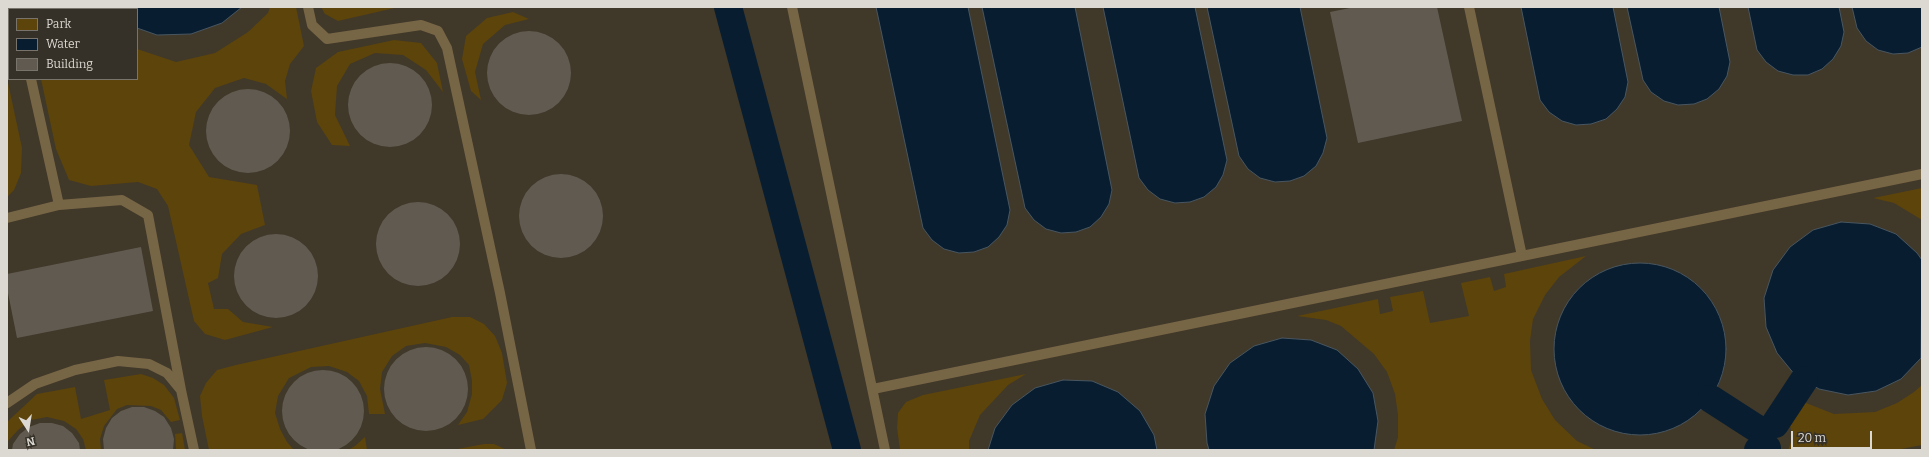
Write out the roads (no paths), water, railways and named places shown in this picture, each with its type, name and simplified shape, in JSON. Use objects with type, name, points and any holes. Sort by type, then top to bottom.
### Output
[{"type":"lane","points":[[308,7],[312,25],[327,39],[421,25],[438,31],[444,42],[447,48],[498,285],[531,450]]},
{"type":"lane","points":[[792,7],[886,450]]},
{"type":"lane","points":[[1470,7],[1522,256]]},
{"type":"lane","points":[[31,80],[59,205]]},
{"type":"lane","points":[[873,390],[1922,174]]},
{"type":"lane","points":[[7,218],[59,205],[122,200],[148,215],[181,390],[194,450]]},
{"type":"lane","points":[[7,403],[35,384],[75,370],[118,361],[149,364],[166,372],[181,390]]},
{"type":"water","points":[[102,7],[242,7],[222,23],[191,34],[157,35],[138,28],[138,8]]},
{"type":"water","points":[[876,7],[968,7],[1010,210],[1007,225],[999,237],[988,247],[974,252],[959,253],[944,249],[932,240],[923,228]]},
{"type":"water","points":[[982,7],[1075,7],[1112,190],[1109,204],[1101,217],[1090,227],[1076,232],[1061,233],[1046,229],[1034,220],[1025,208]]},
{"type":"water","points":[[1103,7],[1195,7],[1227,160],[1223,175],[1216,187],[1204,197],[1190,202],[1175,203],[1160,199],[1148,190],[1139,178]]},
{"type":"water","points":[[1207,7],[1300,7],[1327,138],[1323,153],[1316,166],[1304,176],[1290,181],[1275,182],[1260,178],[1248,169],[1239,156]]},
{"type":"water","points":[[1521,7],[1613,7],[1628,82],[1625,97],[1617,109],[1606,119],[1591,124],[1576,125],[1562,121],[1549,112],[1540,100]]},
{"type":"water","points":[[1627,7],[1719,7],[1730,62],[1727,76],[1719,89],[1707,99],[1694,104],[1678,105],[1664,101],[1651,92],[1643,80]]},
{"type":"water","points":[[1748,7],[1839,7],[1844,32],[1841,46],[1833,59],[1822,69],[1808,75],[1793,75],[1778,71],[1766,62],[1757,50]]},
{"type":"water","points":[[1852,7],[1922,7],[1922,47],[1908,53],[1893,54],[1878,50],[1866,41],[1857,28]]},
{"type":"water","points":[[1841,222],[1870,224],[1896,234],[1917,253],[1922,260],[1921,358],[1901,379],[1876,391],[1848,395],[1819,389],[1795,375],[1777,353],[1766,327],[1764,298],[1773,270],[1790,247],[1813,230]]},
{"type":"water","points":[[1632,263],[1648,263],[1681,273],[1695,282],[1707,294],[1716,308],[1722,324],[1726,341],[1724,366],[1716,390],[1707,404],[1695,416],[1681,425],[1665,431],[1648,435],[1632,435],[1599,425],[1585,416],[1573,404],[1564,390],[1558,374],[1554,357],[1554,341],[1564,308],[1573,294],[1585,282],[1599,273],[1615,267]]},
{"type":"water","points":[[1282,338],[1311,340],[1337,350],[1358,369],[1373,393],[1378,421],[1374,450],[1209,450],[1207,443],[1205,414],[1214,386],[1230,363],[1254,346]]},
{"type":"water","points":[[1063,380],[1092,381],[1118,392],[1140,411],[1154,435],[1157,450],[988,450],[995,428],[1012,405],[1035,388]]},
{"type":"waterway","points":[[728,7],[847,450]]},
{"type":"waterway","points":[[1775,424],[1804,380]]},
{"type":"waterway","points":[[1711,399],[1756,428]]},
{"type":"waterway","points":[[1758,450],[1767,448]]}]
